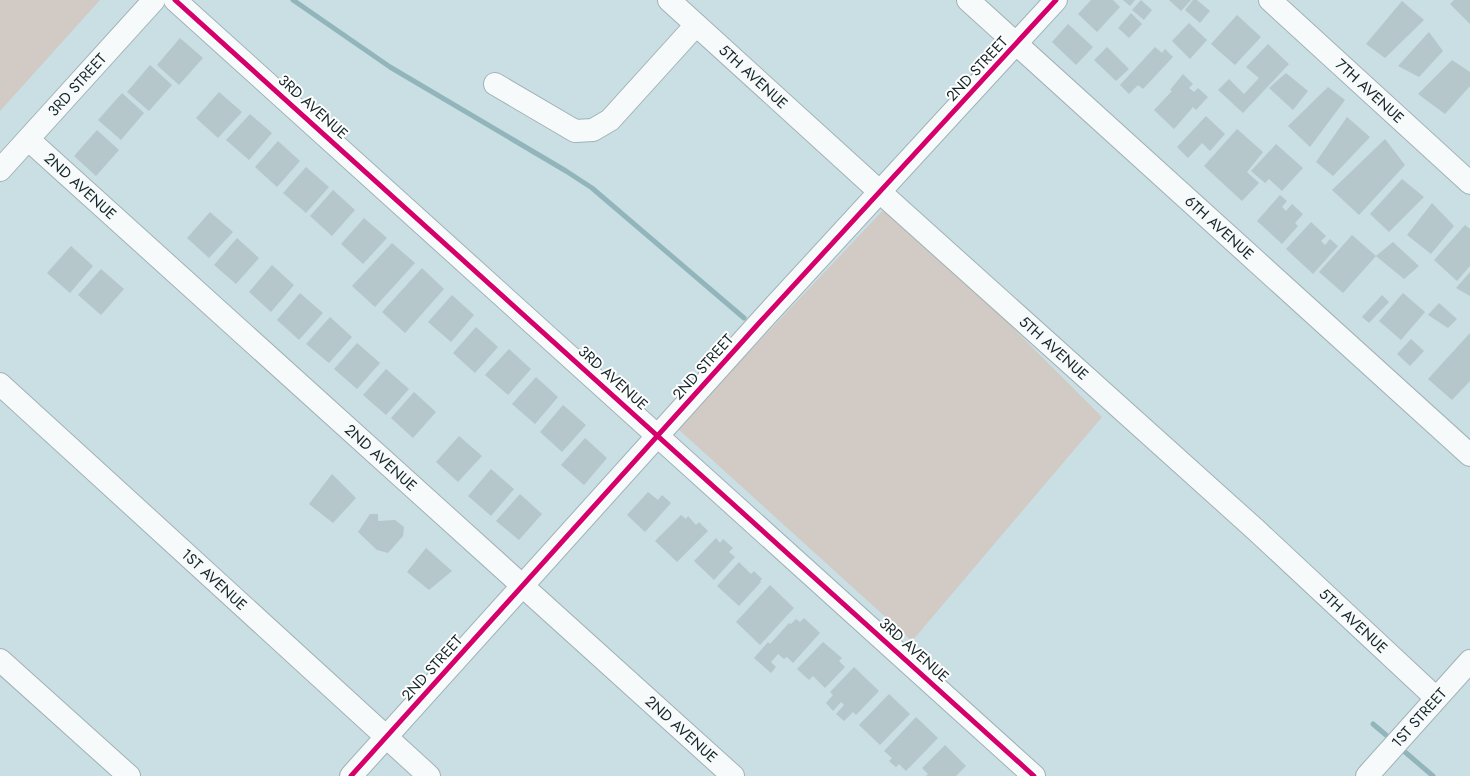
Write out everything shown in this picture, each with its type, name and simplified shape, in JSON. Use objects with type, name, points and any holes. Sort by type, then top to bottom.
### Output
[{"type":"street","name":"3RD STREET","points":[[0,170],[154,0]]},
{"type":"street","name":"3RD AVENUE","points":[[175,0],[1034,776]]},
{"type":"street","name":"5TH AVENUE","points":[[669,0],[1221,498],[1436,698]]},
{"type":"street","name":"6TH AVENUE","points":[[968,0],[1470,455]]},
{"type":"street","name":"2ND STREET","points":[[351,776],[753,329],[1056,0]]},
{"type":"street","name":"7TH AVENUE","points":[[1270,0],[1470,183]]},
{"type":"street","points":[[495,84],[575,131],[593,130],[610,120],[696,24]]},
{"type":"street","name":"2ND AVENUE","points":[[29,140],[733,776]]},
{"type":"street","name":"1ST AVENUE","points":[[0,384],[429,776]]},
{"type":"street","points":[[0,660],[129,776]]},
{"type":"street","name":"1ST STREET","points":[[1367,776],[1470,662]]},
{"type":"shaded area","points":[[0,0],[100,0],[0,111]]},
{"type":"shaded area","points":[[889,204],[1102,417],[912,641],[677,428]]},
{"type":"building","points":[[1091,0],[1113,0],[1120,7],[1097,32],[1078,14]]},
{"type":"building","points":[[1123,0],[1135,0],[1130,6]]},
{"type":"building","points":[[1141,0],[1152,10],[1144,20],[1132,10]]},
{"type":"building","points":[[1169,0],[1191,0],[1181,11]]},
{"type":"building","points":[[1193,0],[1197,0],[1210,11],[1200,23],[1185,10]]},
{"type":"building","points":[[1454,0],[1470,0],[1470,24],[1450,4]]},
{"type":"building","points":[[1402,1],[1424,20],[1385,58],[1366,44]]},
{"type":"building","points":[[1131,13],[1142,24],[1129,38],[1118,28]]},
{"type":"building","points":[[1237,15],[1261,37],[1235,65],[1211,44]]},
{"type":"building","points":[[1189,23],[1207,40],[1190,59],[1172,41]]},
{"type":"building","points":[[1068,24],[1093,47],[1076,65],[1052,42]]},
{"type":"building","points":[[1429,32],[1443,51],[1419,77],[1398,66]]},
{"type":"building","points":[[180,38],[203,58],[179,85],[157,65]]},
{"type":"building","points":[[1268,44],[1289,64],[1243,113],[1218,90],[1229,79],[1244,94],[1259,78],[1246,67]]},
{"type":"building","points":[[1107,47],[1129,69],[1116,81],[1094,60]]},
{"type":"building","points":[[1155,47],[1162,53],[1165,49],[1173,57],[1143,89],[1138,85],[1129,94],[1120,85]]},
{"type":"building","points":[[1452,60],[1470,72],[1470,86],[1445,114],[1418,94]]},
{"type":"building","points":[[150,65],[172,85],[149,111],[127,92]]},
{"type":"building","points":[[1286,73],[1308,91],[1293,110],[1269,88]]},
{"type":"building","points":[[1183,74],[1193,84],[1189,88],[1194,92],[1198,88],[1208,97],[1196,110],[1193,107],[1174,129],[1154,110],[1172,91],[1170,90]]},
{"type":"building","points":[[1328,87],[1345,100],[1310,147],[1288,126]]},
{"type":"building","points":[[219,92],[242,112],[218,138],[196,118]]},
{"type":"building","points":[[122,93],[144,113],[121,140],[98,120]]},
{"type":"building","points":[[250,114],[272,133],[249,160],[226,140]]},
{"type":"building","points":[[1206,116],[1225,134],[1210,151],[1202,143],[1188,158],[1177,147]]},
{"type":"building","points":[[1347,117],[1370,137],[1333,176],[1316,162]]},
{"type":"building","points":[[1237,129],[1263,152],[1247,172],[1259,183],[1242,201],[1204,166]]},
{"type":"building","points":[[97,130],[119,150],[96,176],[74,156]]},
{"type":"building","points":[[1385,139],[1405,165],[1359,215],[1332,190]]},
{"type":"building","points":[[278,141],[300,161],[277,187],[255,167]]},
{"type":"building","points":[[1276,144],[1303,168],[1282,191],[1269,179],[1265,183],[1251,171]]},
{"type":"building","points":[[306,167],[329,187],[306,213],[283,193]]},
{"type":"building","points":[[1402,179],[1424,197],[1389,232],[1370,214]]},
{"type":"building","points":[[333,190],[355,210],[332,236],[310,216]]},
{"type":"building","points":[[1280,195],[1287,201],[1282,207],[1286,211],[1292,204],[1303,214],[1295,223],[1298,226],[1282,244],[1257,221]]},
{"type":"building","points":[[1432,203],[1454,226],[1431,254],[1407,235]]},
{"type":"building","points":[[210,212],[233,232],[209,258],[187,238]]},
{"type":"building","points":[[364,218],[387,238],[363,264],[341,244]]},
{"type":"building","points":[[1311,222],[1326,236],[1321,241],[1325,245],[1330,239],[1338,246],[1313,274],[1286,249]]},
{"type":"building","points":[[1465,225],[1470,229],[1470,266],[1457,281],[1434,260]]},
{"type":"building","points":[[1352,235],[1376,256],[1343,293],[1319,272]]},
{"type":"building","points":[[237,238],[259,258],[236,284],[214,265]]},
{"type":"building","points":[[1393,242],[1419,266],[1404,279],[1376,256]]},
{"type":"building","points":[[392,243],[415,263],[375,307],[352,286]]},
{"type":"building","points":[[71,246],[93,266],[70,293],[47,273]]},
{"type":"building","points":[[272,265],[294,285],[271,312],[249,292]]},
{"type":"building","points":[[422,268],[444,289],[405,333],[382,312]]},
{"type":"building","points":[[101,269],[124,289],[101,315],[78,295]]},
{"type":"building","points":[[1470,272],[1470,296],[1456,288]]},
{"type":"building","points":[[300,293],[323,313],[299,340],[277,320]]},
{"type":"building","points":[[1403,293],[1425,312],[1401,340],[1379,321]]},
{"type":"building","points":[[452,295],[474,315],[451,342],[428,322]]},
{"type":"building","points":[[1382,295],[1389,302],[1369,323],[1362,317]]},
{"type":"building","points":[[1439,303],[1457,319],[1448,328],[1428,315]]},
{"type":"building","points":[[330,317],[352,337],[329,363],[306,344]]},
{"type":"building","points":[[476,327],[498,347],[475,373],[453,353]]},
{"type":"building","points":[[1470,333],[1470,381],[1452,400],[1428,379]]},
{"type":"building","points":[[1411,339],[1424,351],[1410,366],[1397,354]]},
{"type":"building","points":[[357,343],[380,363],[357,389],[334,369]]},
{"type":"building","points":[[509,349],[531,369],[508,395],[485,375]]},
{"type":"building","points":[[386,369],[409,389],[386,415],[363,395]]},
{"type":"building","points":[[536,377],[558,397],[535,424],[512,404]]},
{"type":"building","points":[[414,392],[436,412],[413,438],[391,418]]},
{"type":"building","points":[[563,405],[586,425],[562,452],[540,432]]},
{"type":"building","points":[[459,436],[482,456],[458,482],[436,462]]},
{"type":"building","points":[[585,438],[607,458],[584,485],[561,465]]},
{"type":"building","points":[[491,469],[514,489],[491,516],[468,496]]},
{"type":"building","points":[[332,474],[356,498],[333,523],[309,504]]},
{"type":"building","points":[[648,492],[658,500],[662,495],[671,503],[645,532],[627,515]]},
{"type":"building","points":[[520,494],[542,514],[519,540],[496,521]]},
{"type":"building","points":[[370,514],[378,514],[378,521],[395,520],[404,527],[403,536],[388,553],[377,550],[358,532]]},
{"type":"building","points":[[681,515],[686,519],[688,516],[696,525],[699,522],[708,531],[677,562],[655,541]]},
{"type":"building","points":[[716,538],[720,543],[723,539],[733,548],[729,552],[735,557],[714,580],[694,561]]},
{"type":"building","points":[[426,548],[452,571],[429,590],[407,572]]},
{"type":"building","points":[[739,562],[751,574],[754,571],[762,579],[739,606],[717,586]]},
{"type":"building","points":[[770,585],[794,608],[760,645],[736,622]]},
{"type":"building","points":[[804,618],[820,633],[793,663],[787,657],[784,659],[778,654],[771,662],[776,667],[771,673],[754,658],[789,623],[791,624],[796,619],[800,622]]},
{"type":"building","points":[[823,642],[842,658],[839,661],[845,667],[825,688],[813,676],[809,680],[797,669]]},
{"type":"building","points":[[854,667],[879,691],[856,715],[853,712],[844,721],[836,714],[844,705],[841,702],[833,711],[826,703],[833,695],[830,692]]},
{"type":"building","points":[[889,694],[910,714],[880,745],[859,725]]},
{"type":"building","points":[[916,717],[938,738],[906,771],[899,764],[896,767],[889,761],[892,758],[884,751]]},
{"type":"building","points":[[945,745],[966,766],[956,776],[926,776],[928,774],[922,768]]},
{"type":"waterway","points":[[293,0],[390,67],[592,188],[744,318]]},
{"type":"waterway","points":[[1373,724],[1386,735]]},
{"type":"waterway","points":[[1405,752],[1433,776]]},
{"type":"cycle path","points":[[175,0],[1034,776]]},
{"type":"cycle path","points":[[351,776],[760,322],[1056,0]]}]
